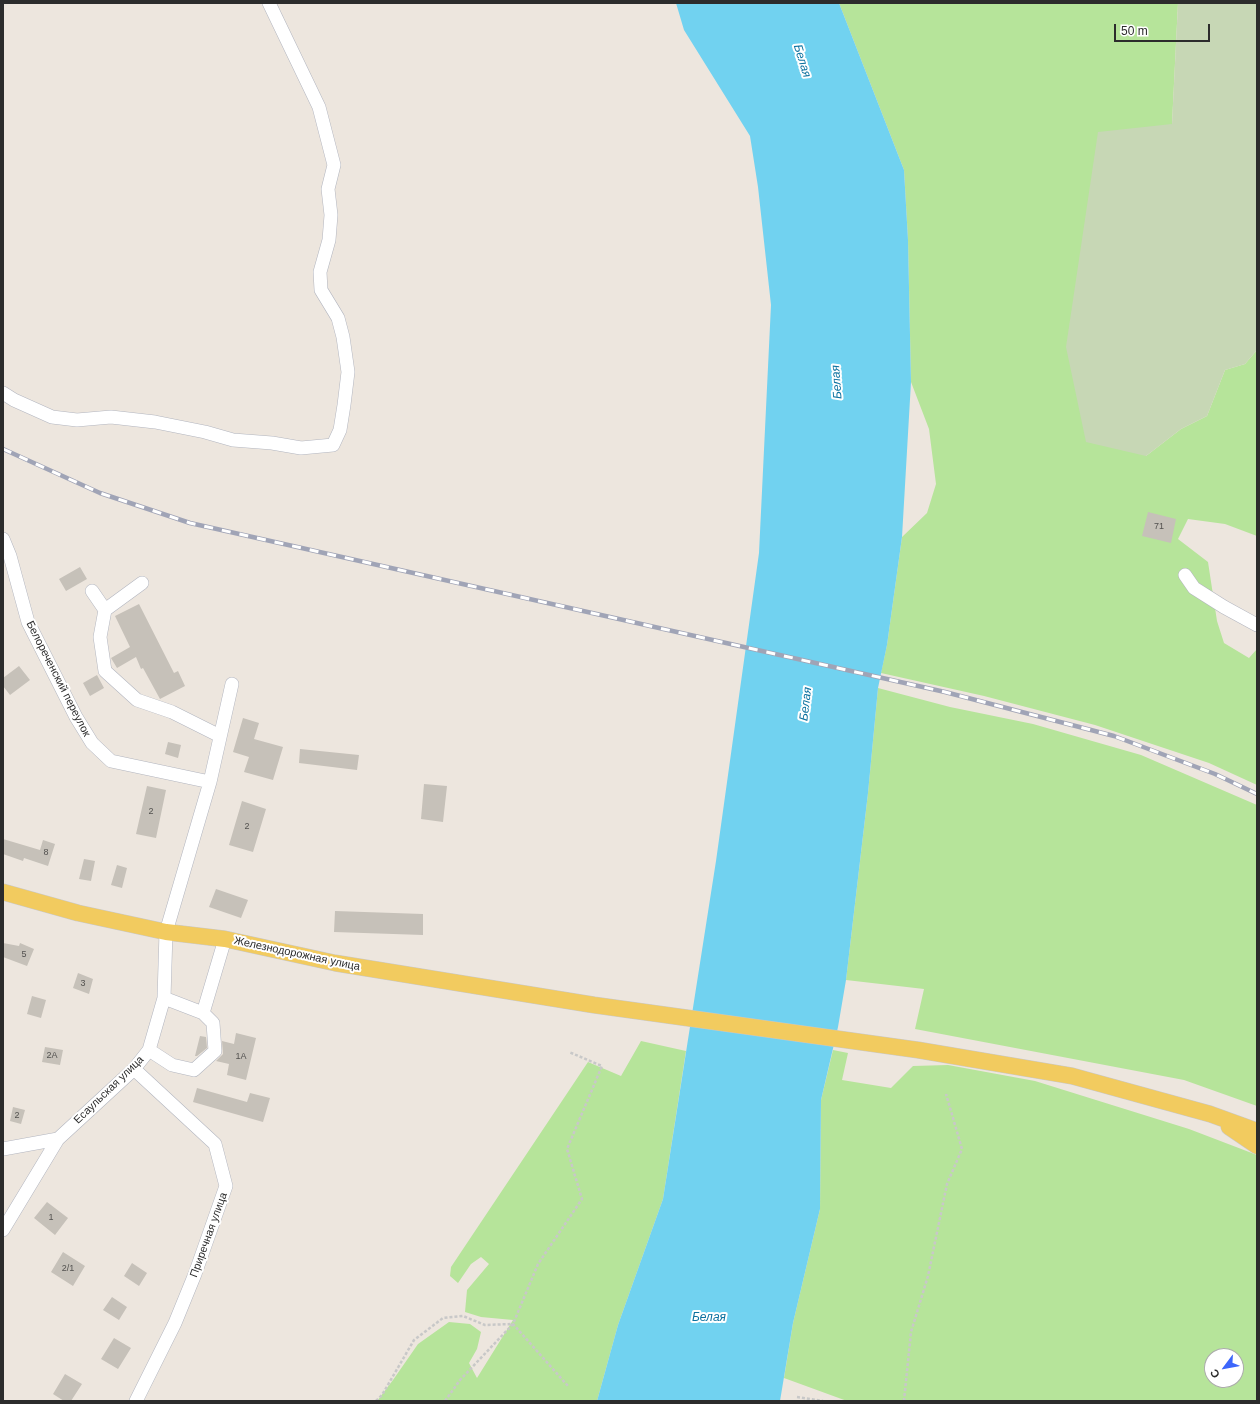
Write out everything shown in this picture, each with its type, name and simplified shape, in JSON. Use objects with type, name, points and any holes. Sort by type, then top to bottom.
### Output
[{"type":"main road","name":"Железнодорожная улица","points":[[3,892],[78,913],[166,932],[225,939],[335,963],[594,1005],[918,1050],[1072,1076],[1210,1114]]},
{"type":"main road","points":[[1210,1114],[1257,1131]]},
{"type":"main road","points":[[1210,1114],[1257,1146]]},
{"type":"street","points":[[3,393],[14,400],[52,417],[76,420],[111,417],[155,422],[205,432],[233,440],[272,443],[301,448],[333,445],[340,430],[348,372],[343,337],[338,318],[321,290],[320,272],[329,240],[331,215],[328,189],[334,165],[319,107],[269,3]]},
{"type":"street","name":"Белореченский переулок","points":[[3,540],[10,556],[28,622],[76,717],[92,743],[112,761],[210,782]]},
{"type":"street","points":[[1185,575],[1194,588],[1257,625]]},
{"type":"street","points":[[142,583],[105,610],[100,638],[105,671],[137,700],[172,712],[220,736]]},
{"type":"street","points":[[92,591],[105,610]]},
{"type":"street","name":"Есаульская улица","points":[[3,1230],[58,1139],[134,1069],[149,1050],[164,998],[166,932],[210,782],[232,684]]},
{"type":"street","points":[[203,1013],[225,939]]},
{"type":"street","points":[[149,1050],[172,1065],[194,1070],[215,1051],[213,1023],[203,1013],[164,998]]},
{"type":"street","name":"Приречная улица","points":[[134,1069],[215,1144],[226,1186],[195,1274],[175,1323],[136,1401]]},
{"type":"street","points":[[3,1149],[58,1139]]},
{"type":"path","points":[[444,1401],[460,1380],[513,1324],[538,1264],[582,1199],[567,1149],[602,1066],[569,1052]]},
{"type":"path","points":[[904,1401],[911,1332],[928,1276],[947,1184],[962,1149],[946,1094]]},
{"type":"path","points":[[376,1401],[382,1395],[414,1340],[443,1318],[463,1316],[485,1325],[513,1324]]},
{"type":"path","points":[[513,1324],[568,1386]]},
{"type":"path","points":[[796,1397],[822,1401]]},
{"type":"green space","points":[[839,3],[1178,3],[1172,124],[1146,456],[1181,429],[1207,416],[1225,370],[1245,364],[1257,350],[1257,536],[1225,524],[1188,519],[1178,539],[1208,562],[1217,621],[1224,643],[1249,658],[1257,649],[1257,785],[1209,763],[1095,725],[984,696],[881,673],[887,645],[902,537],[927,513],[936,484],[929,429],[911,382],[908,240],[904,170]]},
{"type":"green space","points":[[1178,3],[1257,3],[1257,350],[1245,364],[1225,370],[1207,416],[1181,429],[1146,456],[1086,442],[1066,347],[1098,132],[1172,124]]},
{"type":"green space","points":[[878,688],[950,707],[1033,724],[1141,755],[1257,805],[1257,1106],[1184,1080],[915,1029],[924,989],[846,980],[868,793]]},
{"type":"green space","points":[[641,1041],[686,1051],[663,1199],[618,1325],[597,1401],[377,1401],[418,1344],[449,1322],[470,1324],[481,1332],[477,1349],[469,1363],[477,1378],[513,1320],[481,1317],[465,1312],[467,1290],[489,1264],[481,1257],[471,1264],[458,1283],[450,1276],[451,1267],[588,1062],[621,1076]]},
{"type":"green space","points":[[833,1050],[848,1053],[842,1080],[891,1088],[913,1066],[948,1065],[1035,1081],[1189,1129],[1257,1155],[1257,1401],[847,1401],[784,1378],[793,1323],[820,1209],[821,1100]]},
{"type":"water","name":"Белая","points":[[676,3],[839,3],[904,170],[908,240],[911,382],[902,537],[887,645],[878,688],[868,793],[846,980],[838,1027],[821,1100],[820,1209],[793,1323],[780,1401],[597,1401],[618,1325],[663,1199],[716,861],[759,553],[771,305],[758,187],[750,136],[684,30]]},
{"type":"building","points":[[1148,512],[1176,519],[1171,543],[1142,536]]},
{"type":"building","points":[[80,567],[87,579],[66,591],[59,579]]},
{"type":"building","points":[[139,604],[174,673],[178,671],[185,686],[160,699],[143,668],[141,669],[136,657],[117,668],[111,658],[130,647],[115,616]]},
{"type":"building","points":[[19,666],[30,680],[10,695],[3,686],[3,678]]},
{"type":"building","points":[[97,675],[104,688],[90,696],[83,683]]},
{"type":"building","points":[[243,718],[259,723],[254,739],[283,747],[273,780],[244,772],[249,757],[233,752]]},
{"type":"building","points":[[168,742],[181,745],[178,758],[165,754]]},
{"type":"building","points":[[300,749],[359,755],[357,770],[299,763]]},
{"type":"building","points":[[424,784],[447,786],[443,822],[421,819]]},
{"type":"building","points":[[147,786],[166,790],[156,838],[136,834]]},
{"type":"building","points":[[242,801],[266,809],[253,852],[229,845]]},
{"type":"building","points":[[3,839],[40,850],[43,840],[55,844],[48,866],[24,858],[23,861],[3,854]]},
{"type":"building","points":[[84,859],[95,861],[91,881],[79,879]]},
{"type":"building","points":[[117,865],[127,868],[122,888],[111,885]]},
{"type":"building","points":[[216,889],[248,900],[241,918],[209,907]]},
{"type":"building","points":[[335,911],[423,914],[423,935],[334,932]]},
{"type":"building","points":[[3,943],[19,946],[20,943],[34,949],[27,966],[3,957]]},
{"type":"building","points":[[78,973],[93,979],[89,994],[73,988]]},
{"type":"building","points":[[32,996],[46,1000],[41,1018],[27,1014]]},
{"type":"building","points":[[236,1033],[256,1038],[246,1080],[227,1075],[229,1064],[216,1061],[223,1054],[222,1041],[234,1044]]},
{"type":"building","points":[[200,1036],[206,1037],[207,1048],[195,1056]]},
{"type":"building","points":[[45,1047],[63,1050],[60,1065],[42,1062]]},
{"type":"building","points":[[197,1088],[247,1102],[250,1093],[270,1098],[263,1122],[193,1102]]},
{"type":"building","points":[[13,1107],[25,1110],[21,1124],[10,1121]]},
{"type":"building","points":[[47,1202],[68,1218],[55,1235],[34,1218]]},
{"type":"building","points":[[63,1252],[85,1266],[73,1286],[51,1272]]},
{"type":"building","points":[[132,1263],[147,1273],[139,1286],[124,1276]]},
{"type":"building","points":[[112,1297],[127,1307],[119,1320],[103,1310]]},
{"type":"building","points":[[114,1338],[131,1348],[118,1369],[101,1359]]},
{"type":"building","points":[[65,1374],[82,1384],[71,1401],[64,1401],[53,1394]]},
{"type":"railway","points":[[3,449],[100,493],[190,523],[945,692],[1114,736],[1215,774],[1257,794]]}]
